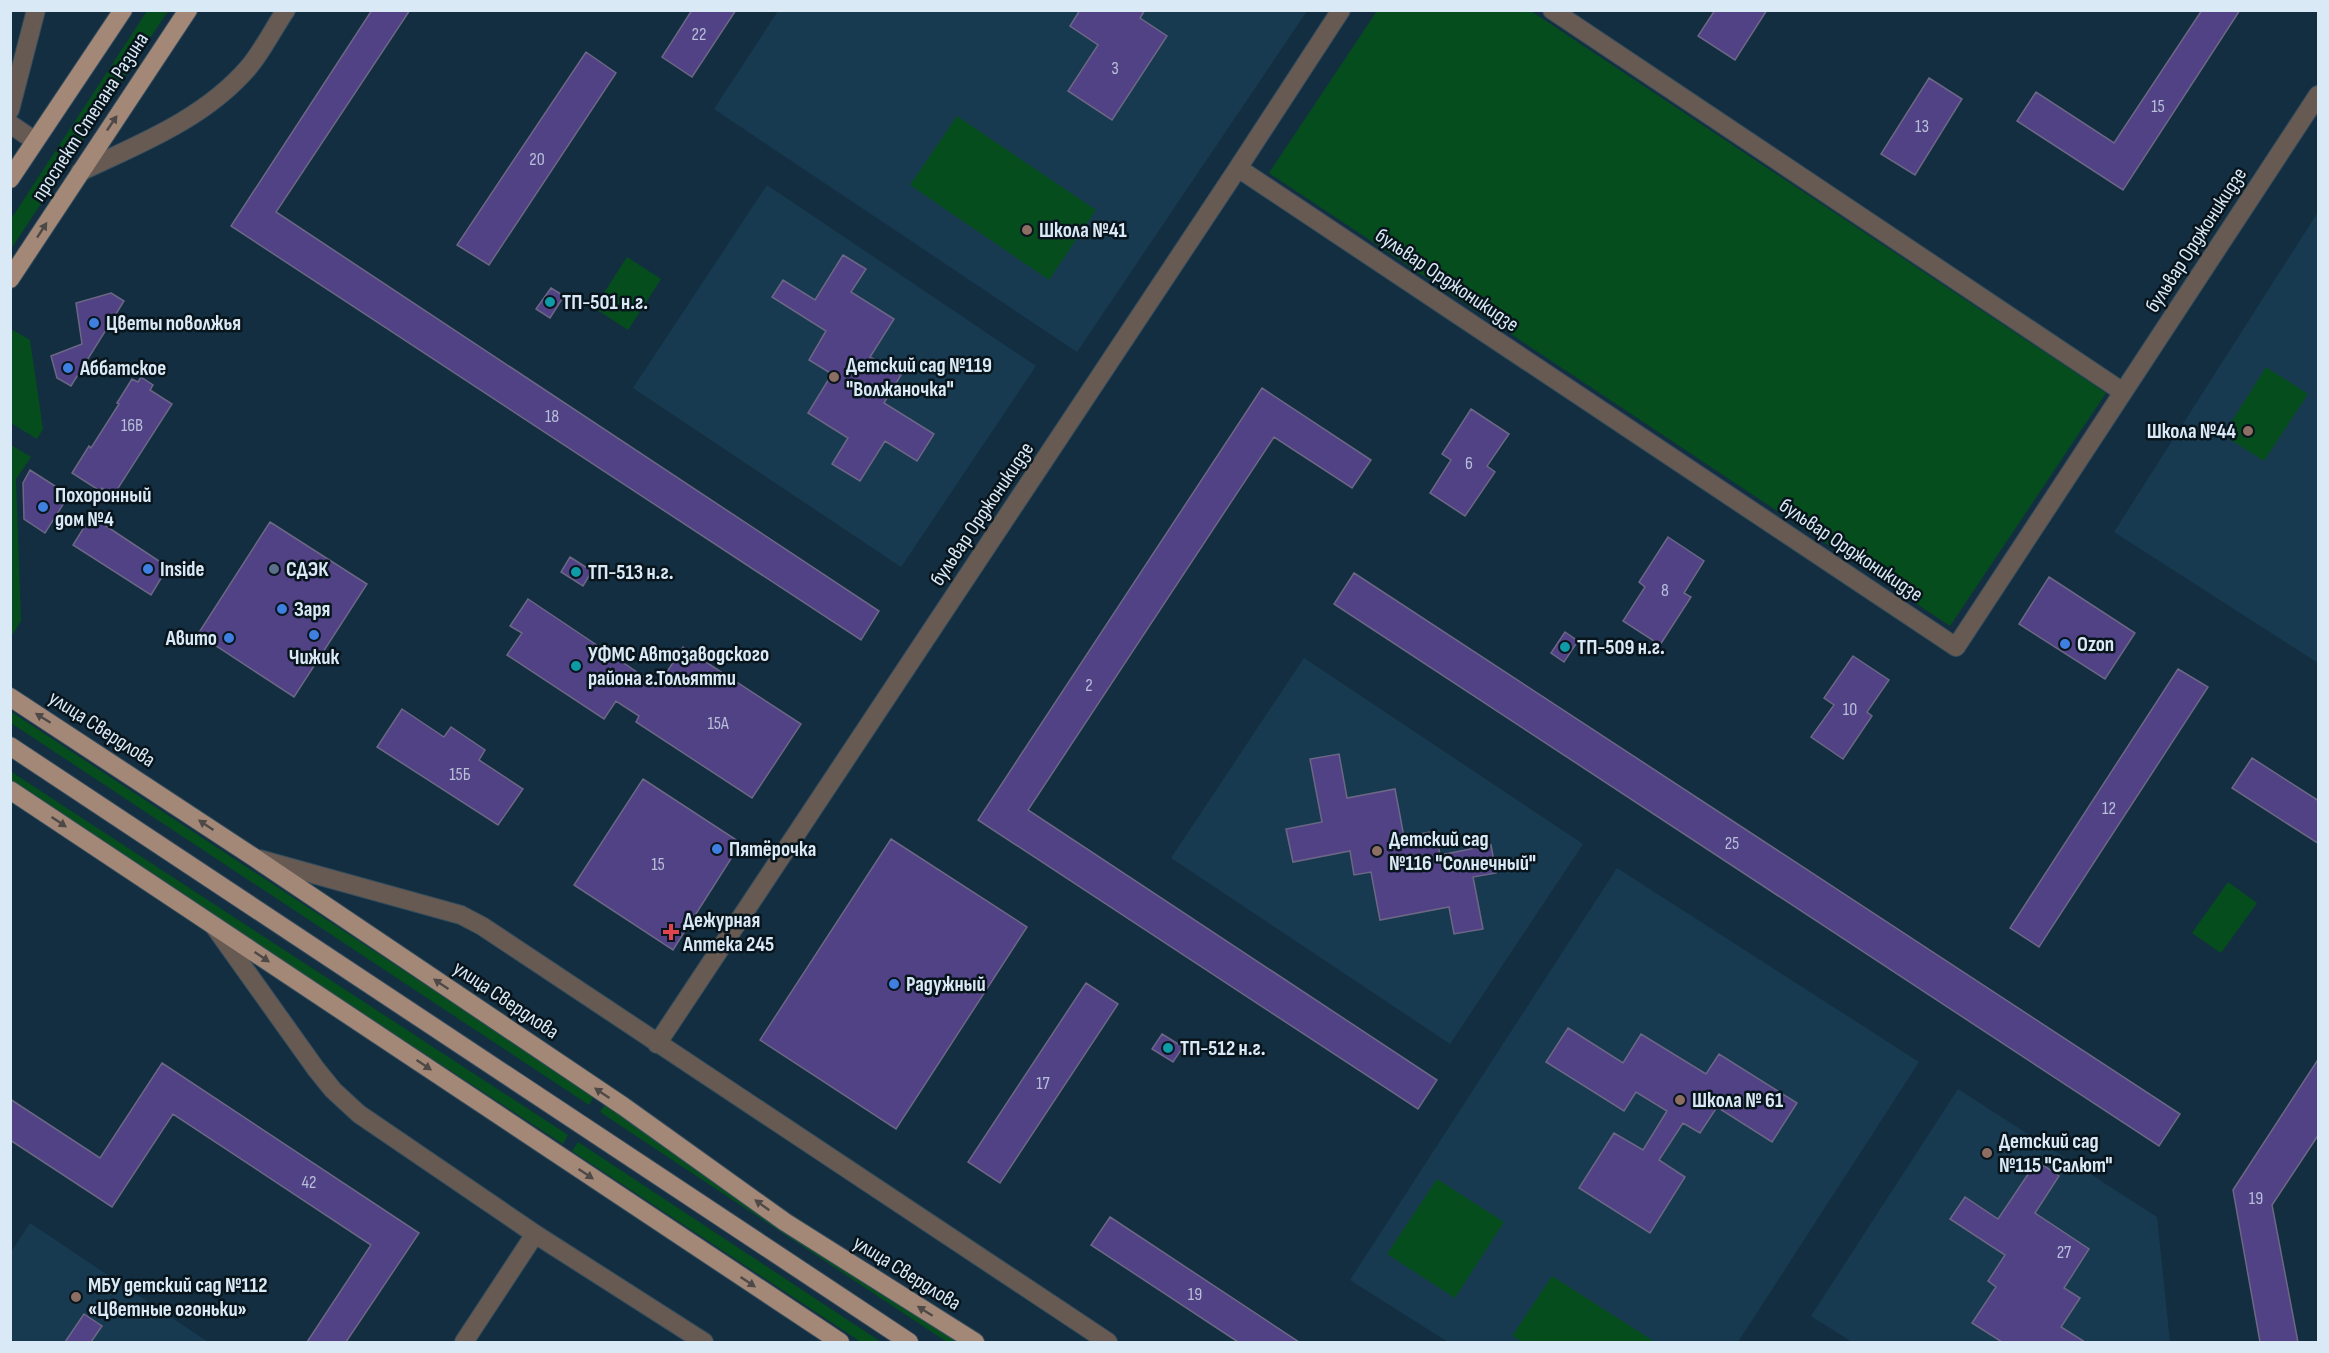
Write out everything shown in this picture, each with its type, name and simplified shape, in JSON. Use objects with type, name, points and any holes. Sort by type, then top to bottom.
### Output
[{"type":"main road","name":"проспект Степана Разина","points":[[10,179],[123,10]]},
{"type":"main road","name":"проспект Степана Разина","points":[[10,279],[188,10]]},
{"type":"main road","name":"улица Свердлова","points":[[10,697],[255,858],[668,1137],[785,1222],[975,1342]]},
{"type":"main road","points":[[10,746],[909,1342]]},
{"type":"main road","points":[[10,790],[840,1342]]},
{"type":"street","points":[[10,110],[36,10]]},
{"type":"street","points":[[80,172],[170,130],[215,98],[248,68],[286,10]]},
{"type":"street","points":[[1238,168],[1341,10]]},
{"type":"street","points":[[1552,10],[2123,392]]},
{"type":"street","name":"бульвар Орджоникидзе","points":[[657,1044],[1238,168],[1956,647],[2319,95]]},
{"type":"street","points":[[10,124],[35,141]]},
{"type":"street","points":[[255,858],[461,915],[482,926],[1108,1342]]},
{"type":"street","points":[[213,924],[315,1069],[333,1090],[360,1114],[535,1234],[704,1342]]},
{"type":"street","points":[[464,1342],[535,1234]]},
{"type":"shaded area","name":"Школа №41","points":[[778,11],[1307,11],[1077,352],[714,109]]},
{"type":"shaded area","name":"Детский сад №119 \"Волжаночка\"","points":[[767,185],[1036,366],[901,567],[633,388]]},
{"type":"shaded area","name":"Школа №44","points":[[2318,212],[2318,663],[2114,532]]},
{"type":"shaded area","name":"Детский сад №116 \"Солнечный\"","points":[[1304,658],[1583,844],[1450,1044],[1171,858]]},
{"type":"shaded area","name":"Школа № 61","points":[[1617,868],[1919,1062],[1738,1342],[1448,1342],[1350,1280]]},
{"type":"shaded area","name":"Детский сад №115 \"Салют\"","points":[[1958,1089],[2157,1217],[2170,1342],[1852,1342],[1811,1316]]},
{"type":"shaded area","name":"МБУ детский сад №112 «Цветные огоньки»","points":[[30,1223],[208,1342],[11,1342],[11,1252]]},
{"type":"green space","points":[[147,11],[168,11],[11,249],[11,219]]},
{"type":"green space","points":[[1377,11],[1531,11],[2106,393],[1950,626],[1269,173]]},
{"type":"green space","points":[[957,116],[1096,210],[1049,280],[910,185]]},
{"type":"green space","points":[[627,257],[661,279],[628,330],[594,308]]},
{"type":"green space","points":[[11,329],[30,340],[43,429],[37,439],[11,423]]},
{"type":"green space","points":[[2266,367],[2308,394],[2264,461],[2223,435]]},
{"type":"green space","points":[[11,445],[31,457],[16,479],[21,621],[11,637]]},
{"type":"green space","points":[[10,711],[594,1096],[589,1105],[11,723]]},
{"type":"green space","points":[[10,771],[568,1135],[563,1144],[11,784]]},
{"type":"green space","points":[[2228,882],[2257,903],[2221,953],[2192,933]]},
{"type":"green space","points":[[606,1103],[968,1342],[947,1342],[600,1112]]},
{"type":"green space","points":[[578,1142],[881,1342],[861,1342],[572,1151]]},
{"type":"green space","points":[[1437,1179],[1504,1222],[1455,1298],[1387,1254]]},
{"type":"green space","points":[[1552,1276],[1655,1342],[1523,1342],[1512,1336]]},
{"type":"building","points":[[372,10],[410,10],[276,212],[879,611],[861,640],[231,226]]},
{"type":"building","points":[[692,10],[736,10],[692,77],[662,57]]},
{"type":"building","points":[[1080,10],[1145,10],[1140,18],[1167,36],[1112,120],[1068,91],[1098,45],[1070,26]]},
{"type":"building","points":[[1715,10],[1767,10],[1735,60],[1698,36]]},
{"type":"building","points":[[2202,10],[2240,10],[2123,190],[2017,121],[2036,92],[2114,143]]},
{"type":"building","points":[[586,52],[616,73],[489,265],[457,245]]},
{"type":"building","points":[[1929,78],[1962,99],[1915,175],[1881,154]]},
{"type":"building","points":[[843,255],[866,269],[851,292],[894,319],[870,357],[901,375],[884,403],[934,434],[917,461],[885,441],[860,481],[832,464],[848,438],[808,413],[832,374],[809,360],[826,331],[772,297],[783,280],[815,300]]},
{"type":"building","name":"ТП-501 н.г.","points":[[551,288],[564,296],[550,318],[536,309]]},
{"type":"building","points":[[111,293],[124,301],[71,386],[57,378],[51,356],[82,344],[76,303]]},
{"type":"building","points":[[141,377],[153,385],[150,390],[172,404],[113,496],[102,488],[100,491],[72,473],[89,446],[91,448],[132,379],[138,382]]},
{"type":"building","points":[[1262,388],[1371,460],[1352,488],[1274,437],[1028,810],[1437,1080],[1418,1109],[978,820]]},
{"type":"building","points":[[1471,409],[1509,434],[1487,466],[1495,472],[1465,516],[1430,493],[1451,460],[1442,454]]},
{"type":"building","name":"Похоронный дом №4","points":[[30,470],[69,495],[45,533],[24,519],[23,483]]},
{"type":"building","points":[[91,516],[168,567],[151,595],[73,545]]},
{"type":"building","name":"Заря","points":[[270,522],[367,584],[294,697],[198,634]]},
{"type":"building","points":[[1668,537],[1704,561],[1684,593],[1691,597],[1660,645],[1623,621],[1645,587],[1639,582]]},
{"type":"building","name":"ТП-513 н.г.","points":[[570,557],[592,571],[583,586],[561,572]]},
{"type":"building","points":[[1354,573],[2180,1114],[2159,1146],[1334,604]]},
{"type":"building","points":[[2049,577],[2135,633],[2105,679],[2019,624]]},
{"type":"building","points":[[528,599],[658,686],[683,647],[801,724],[752,798],[636,722],[639,716],[616,701],[604,719],[507,655],[522,633],[510,626]]},
{"type":"building","name":"ТП-509 н.г.","points":[[1565,632],[1578,641],[1564,662],[1551,653]]},
{"type":"building","points":[[1853,656],[1889,680],[1867,712],[1872,716],[1843,759],[1811,737],[1834,705],[1824,698]]},
{"type":"building","points":[[2178,669],[2208,687],[2039,947],[2010,928]]},
{"type":"building","points":[[402,709],[444,737],[451,727],[485,750],[479,760],[523,789],[498,825],[377,747]]},
{"type":"building","points":[[1339,754],[1347,798],[1395,789],[1404,837],[1436,831],[1440,855],[1491,845],[1496,873],[1473,877],[1483,929],[1454,934],[1449,907],[1380,920],[1371,872],[1354,875],[1350,851],[1293,862],[1286,829],[1322,822],[1310,759]]},
{"type":"building","points":[[2252,758],[2319,801],[2319,844],[2232,788]]},
{"type":"building","points":[[643,779],[741,843],[673,950],[574,885]]},
{"type":"building","name":"Радужный","points":[[891,839],[1027,927],[896,1129],[760,1040]]},
{"type":"building","points":[[1086,983],[1118,1004],[1000,1183],[968,1162]]},
{"type":"building","points":[[1568,1028],[1623,1063],[1641,1034],[1706,1074],[1719,1054],[1797,1103],[1772,1142],[1717,1107],[1700,1133],[1683,1123],[1659,1160],[1685,1177],[1650,1233],[1579,1188],[1614,1133],[1643,1150],[1667,1111],[1636,1092],[1624,1111],[1546,1062]]},
{"type":"building","name":"ТП-512 н.г.","points":[[1162,1034],[1183,1047],[1173,1062],[1152,1049]]},
{"type":"building","points":[[2319,1058],[2319,1134],[2272,1205],[2298,1342],[2260,1342],[2233,1190]]},
{"type":"building","points":[[162,1063],[419,1233],[346,1342],[307,1342],[371,1245],[173,1114],[112,1207],[10,1140],[10,1099],[100,1158]]},
{"type":"building","points":[[2037,1161],[2059,1176],[2035,1213],[2089,1249],[2064,1288],[2080,1298],[2061,1327],[2085,1342],[2002,1342],[1972,1323],[1996,1287],[1988,1281],[2005,1255],[1950,1219],[1965,1197],[1998,1219]]},
{"type":"building","points":[[1110,1217],[1299,1342],[1238,1342],[1091,1245]]},
{"type":"building","points":[[84,1314],[102,1326],[91,1342],[65,1342]]},
{"type":"place","name":"Школа №41","points":[[1027,230]]},
{"type":"place","name":"ТП-501 н.г.","points":[[550,302]]},
{"type":"place","name":"Цветы поволжья","points":[[94,323]]},
{"type":"place","name":"Аббатское","points":[[68,368]]},
{"type":"place","name":"Детский сад №119 \"Волжаночка\"","points":[[834,377]]},
{"type":"place","name":"Школа №44","points":[[2248,431]]},
{"type":"place","name":"Похоронный дом №4","points":[[43,507]]},
{"type":"place","name":"Inside","points":[[148,569]]},
{"type":"place","name":"СДЭК","points":[[274,569]]},
{"type":"place","name":"ТП-513 н.г.","points":[[576,572]]},
{"type":"place","name":"Заря","points":[[282,609]]},
{"type":"place","name":"Чижик","points":[[314,635]]},
{"type":"place","name":"Авито","points":[[229,638]]},
{"type":"place","name":"Ozon","points":[[2065,644]]},
{"type":"place","name":"ТП-509 н.г.","points":[[1565,647]]},
{"type":"place","name":"УФМС Автозаводского района г.Тольятти","points":[[576,666]]},
{"type":"place","name":"Пятёрочка","points":[[717,849]]},
{"type":"place","name":"Детский сад №116 \"Солнечный\"","points":[[1377,851]]},
{"type":"place","name":"Дежурная Аптека 245","points":[[671,932]]},
{"type":"place","name":"Радужный","points":[[894,984]]},
{"type":"place","name":"ТП-512 н.г.","points":[[1168,1048]]},
{"type":"place","name":"Школа № 61","points":[[1680,1100]]},
{"type":"place","name":"Детский сад №115 \"Салют\"","points":[[1987,1153]]},
{"type":"place","name":"МБУ детский сад №112 «Цветные огоньки»","points":[[76,1297]]}]
